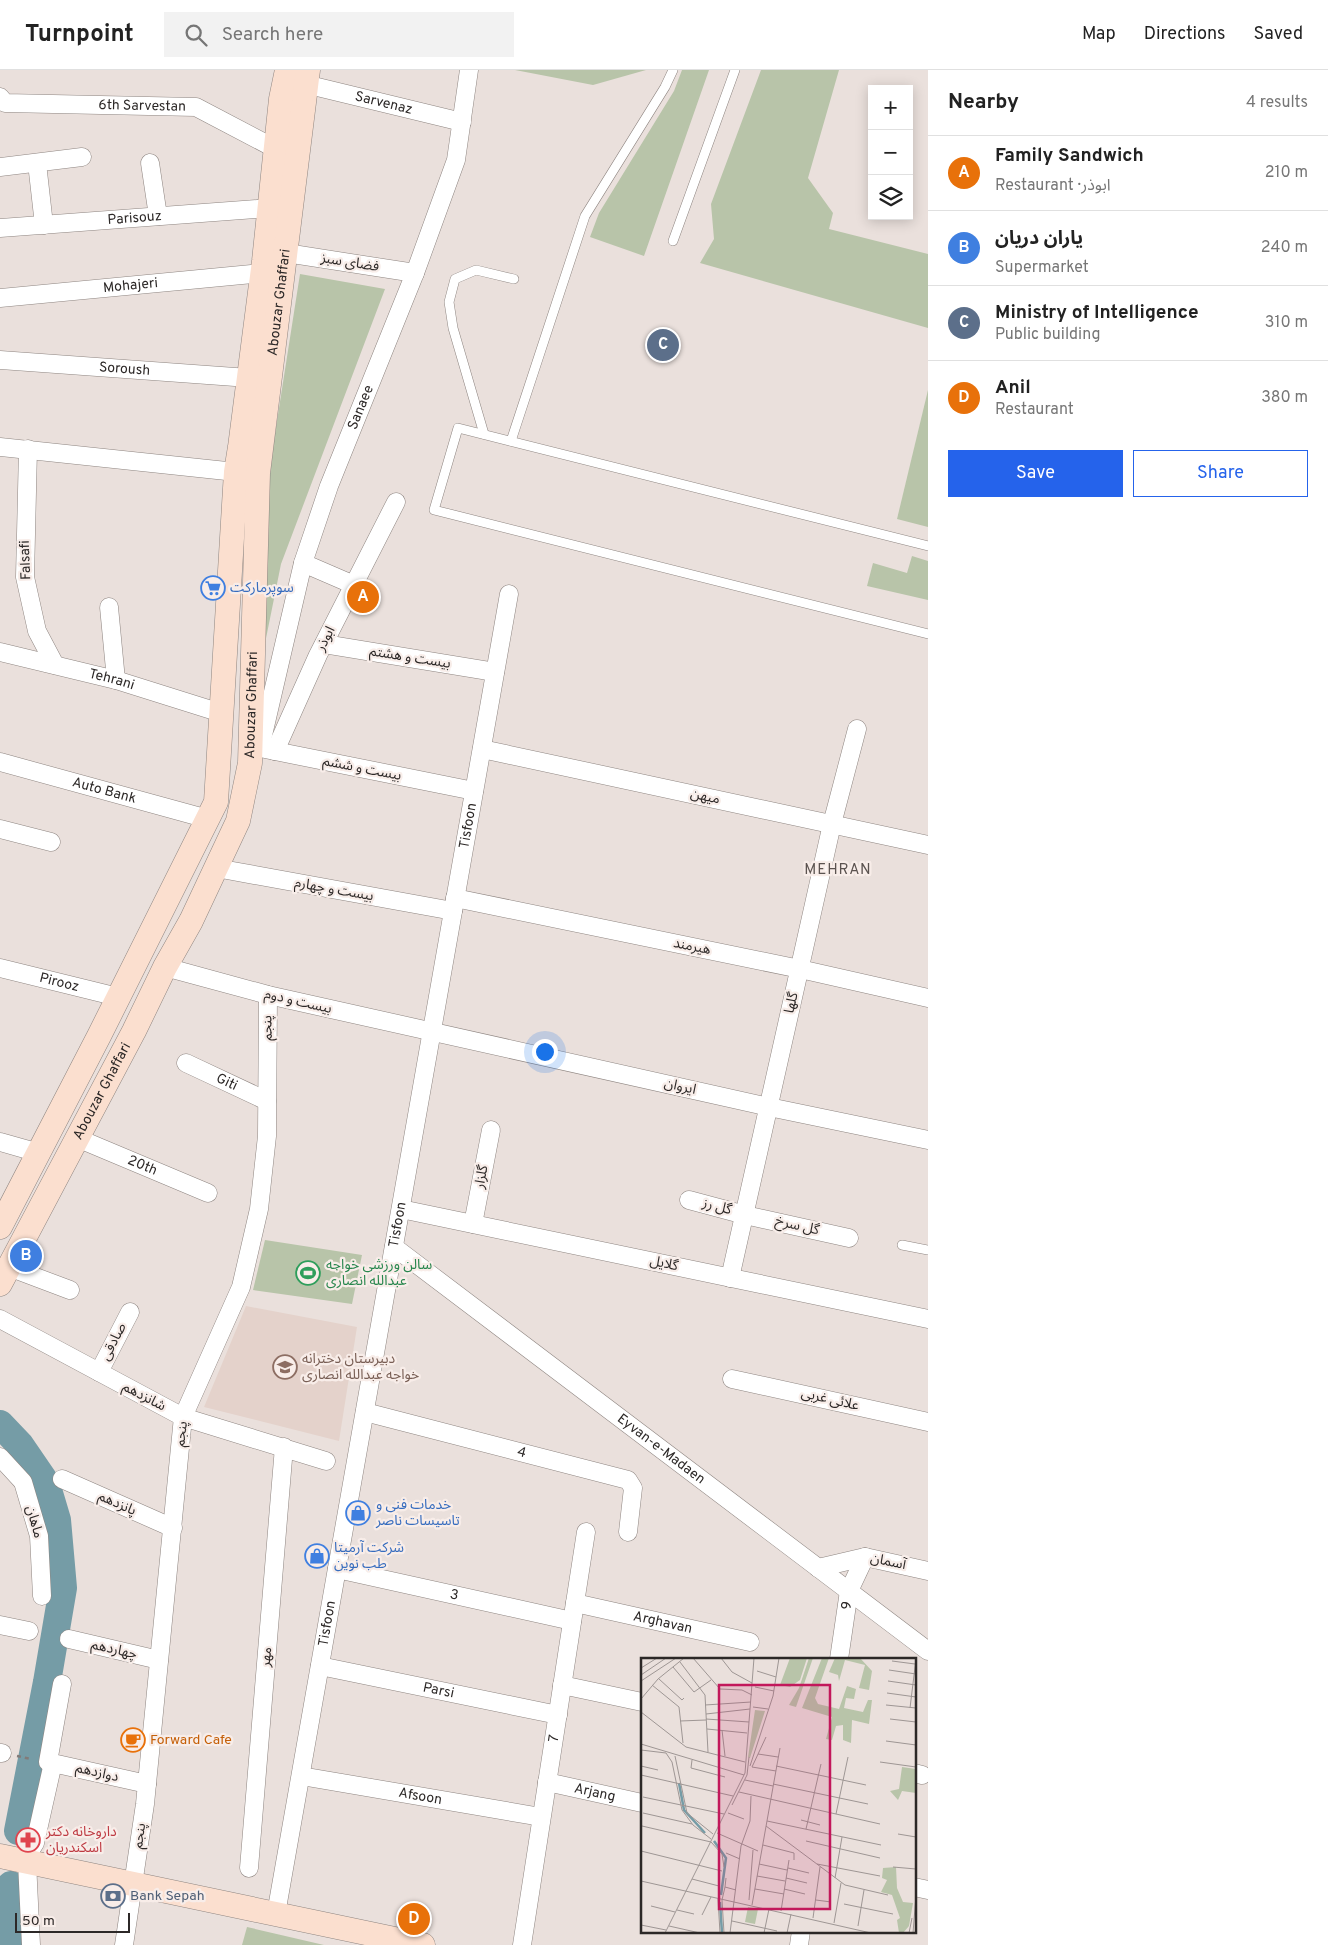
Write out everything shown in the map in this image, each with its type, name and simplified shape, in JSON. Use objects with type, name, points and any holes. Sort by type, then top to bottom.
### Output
[{"type":"main road","name":"Abouzar Ghaffari","points":[[0,1227],[216,802],[236,472],[270,208],[281,99],[300,75]]},
{"type":"main road","name":"Abouzar Ghaffari","points":[[5,1276],[134,1032],[165,967],[191,922],[238,822],[247,782],[261,749],[250,720],[258,473],[286,253],[300,75]]},
{"type":"main road","points":[[221,713],[250,720]]},
{"type":"main road","points":[[0,1856],[419,1945]]},
{"type":"street","name":"Sanaee","points":[[261,749],[303,563],[329,486],[414,273],[456,160],[469,70]]},
{"type":"street","name":"Sarvenaz","points":[[300,75],[462,122]]},
{"type":"street","name":"6th Sarvestan","points":[[0,97],[5,103],[196,107],[276,149]]},
{"type":"street","points":[[0,166],[82,157]]},
{"type":"street","points":[[36,163],[44,225]]},
{"type":"street","points":[[150,163],[158,216]]},
{"type":"street","name":"Parisouz","points":[[0,228],[270,208]]},
{"type":"street","name":"فضای سبز","points":[[286,253],[414,273]]},
{"type":"street","name":"Mohajeri","points":[[0,298],[262,273]]},
{"type":"street","name":"Soroush","points":[[0,360],[249,378]]},
{"type":"street","points":[[0,447],[236,472]]},
{"type":"street","name":"Falsafi","points":[[28,449],[26,577],[37,631],[55,665]]},
{"type":"street","name":"ابوذر","points":[[261,749],[324,644],[396,502]]},
{"type":"street","points":[[303,563],[354,585]]},
{"type":"street","name":"Tisfoon","points":[[276,1914],[509,594]]},
{"type":"street","points":[[110,607],[116,680]]},
{"type":"street","name":"بیست و هشتم","points":[[324,644],[495,672]]},
{"type":"street","name":"Tehrani","points":[[0,652],[116,680],[221,713]]},
{"type":"street","name":"گلها","points":[[730,1278],[832,824],[857,729]]},
{"type":"street","name":"بیست و ششم","points":[[261,749],[474,791]]},
{"type":"street","name":"میهن","points":[[482,749],[928,845]]},
{"type":"street","name":"Auto Bank","points":[[0,762],[208,819]]},
{"type":"street","points":[[0,829],[51,842]]},
{"type":"street","name":"بیست و چهارم","points":[[216,868],[454,905]]},
{"type":"street","name":"هیرمند","points":[[454,905],[800,968],[928,998]]},
{"type":"street","name":"بیست و دوم","points":[[165,967],[268,995],[432,1032]]},
{"type":"street","name":"Pirooz","points":[[0,968],[118,997]]},
{"type":"street","name":"پنجم","points":[[124,1945],[147,1784],[183,1417],[241,1287],[259,1210],[267,1136],[268,995]]},
{"type":"street","name":"ایروان","points":[[432,1032],[768,1107],[928,1140]]},
{"type":"street","name":"Giti","points":[[186,1063],[267,1101]]},
{"type":"street","name":"گلزار","points":[[473,1224],[491,1130]]},
{"type":"street","name":"20th","points":[[77,1138],[208,1193]]},
{"type":"street","points":[[0,1142],[39,1153]]},
{"type":"street","name":"گل رز","points":[[689,1200],[744,1215]]},
{"type":"street","name":"گلایل","points":[[400,1209],[730,1278],[927,1315]]},
{"type":"street","name":"گل سرخ","points":[[744,1215],[849,1238]]},
{"type":"street","name":"Eyvan-e-Madaen","points":[[394,1247],[928,1651]]},
{"type":"street","points":[[5,1276],[70,1290]]},
{"type":"street","name":"صادقی","points":[[99,1372],[130,1312]]},
{"type":"street","name":"شانزدهم","points":[[0,1320],[183,1417],[326,1461]]},
{"type":"street","name":"علائی غربی","points":[[732,1378],[928,1422]]},
{"type":"street","name":"4","points":[[365,1412],[628,1480],[633,1488],[628,1532]]},
{"type":"street","name":"مهر","points":[[249,1868],[284,1447]]},
{"type":"street","name":"ماهان","points":[[0,1457],[23,1482],[39,1536],[42,1596]]},
{"type":"street","name":"پانزدهم","points":[[62,1479],[173,1528]]},
{"type":"street","name":"7","points":[[522,1945],[586,1532]]},
{"type":"street","name":"آسمان","points":[[818,1568],[866,1557],[928,1571]]},
{"type":"street","name":"9","points":[[839,1658],[849,1591],[866,1557]]},
{"type":"street","name":"3","points":[[337,1569],[572,1622]]},
{"type":"street","name":"Arghavan","points":[[575,1603],[750,1642]]},
{"type":"street","points":[[0,1625],[29,1631]]},
{"type":"street","name":"چهاردهم","points":[[69,1639],[159,1660]]},
{"type":"street","name":"Parsi","points":[[320,1666],[558,1715]]},
{"type":"street","points":[[31,1945],[27,1862],[30,1851],[35,1844],[62,1684]]},
{"type":"street","points":[[562,1685],[641,1702]]},
{"type":"street","name":"دوازدهم","points":[[50,1762],[147,1784]]},
{"type":"street","name":"Afsoon","points":[[301,1776],[542,1817]]},
{"type":"street","name":"Arjang","points":[[547,1782],[641,1803]]},
{"type":"street","points":[[799,1945],[801,1932]]},
{"type":"lane","points":[[511,441],[586,216],[665,87],[673,70]]},
{"type":"lane","points":[[673,241],[735,70]]},
{"type":"lane","points":[[484,434],[453,328],[449,302],[451,290],[455,279],[476,270],[514,279]]},
{"type":"lane","points":[[928,546],[458,428],[434,510],[928,634]]},
{"type":"lane","points":[[902,1245],[928,1250]]},
{"type":"path","points":[[1,1753],[50,1762]]},
{"type":"shaded area","name":"دبیرستان دخترانه خواجه عبدالله انصاری","points":[[246,1306],[357,1327],[339,1441],[204,1407]]},
{"type":"green space","points":[[515,70],[646,70],[593,85]]},
{"type":"green space","points":[[682,70],[709,70],[644,256],[590,237],[599,213],[674,91]]},
{"type":"green space","points":[[761,70],[839,70],[808,178],[833,213],[829,229],[928,254],[928,328],[700,263],[714,239],[711,204]]},
{"type":"green space","points":[[300,274],[385,289],[281,564],[258,678],[240,669]]},
{"type":"green space","points":[[928,390],[928,527],[897,519]]},
{"type":"green space","points":[[912,556],[928,561],[928,600],[867,586],[873,563],[907,573]]},
{"type":"green space","name":"سالن ورزشی خواجه عبدالله انصاری","points":[[265,1240],[362,1255],[352,1304],[253,1290]]},
{"type":"green space","points":[[247,1927],[324,1945],[242,1945]]},
{"type":"waterway","points":[[0,1424],[20,1445],[46,1483],[57,1520],[63,1588],[18,1831]]},
{"type":"waterway","points":[[11,1885],[14,1945]]},
{"type":"place","name":"Ministry of Intelligence","points":[[663,345]]},
{"type":"place","name":"سوپرمارکت","points":[[213,588]]},
{"type":"place","name":"Family Sandwich","points":[[363,597]]},
{"type":"place","name":"یاران دریان","points":[[26,1256]]},
{"type":"place","name":"سالن ورزشی خواجه عبدالله انصاری","points":[[308,1273]]},
{"type":"place","name":"دبیرستان دخترانه خواجه عبدالله انصاری","points":[[285,1367]]},
{"type":"place","name":"خدمات فنی و تاسیسات ناصر","points":[[358,1513]]},
{"type":"place","name":"شرکت آرمیتا طب نوین","points":[[317,1556]]},
{"type":"place","name":"Forward Cafe","points":[[133,1740]]},
{"type":"place","name":"داروخانه دکتر اسکندریان","points":[[28,1840]]},
{"type":"place","name":"Bank Sepah","points":[[113,1896]]},
{"type":"place","name":"Anil","points":[[414,1919]]},
{"type":"district","name":"MEHRAN","points":[[838,870]]}]
